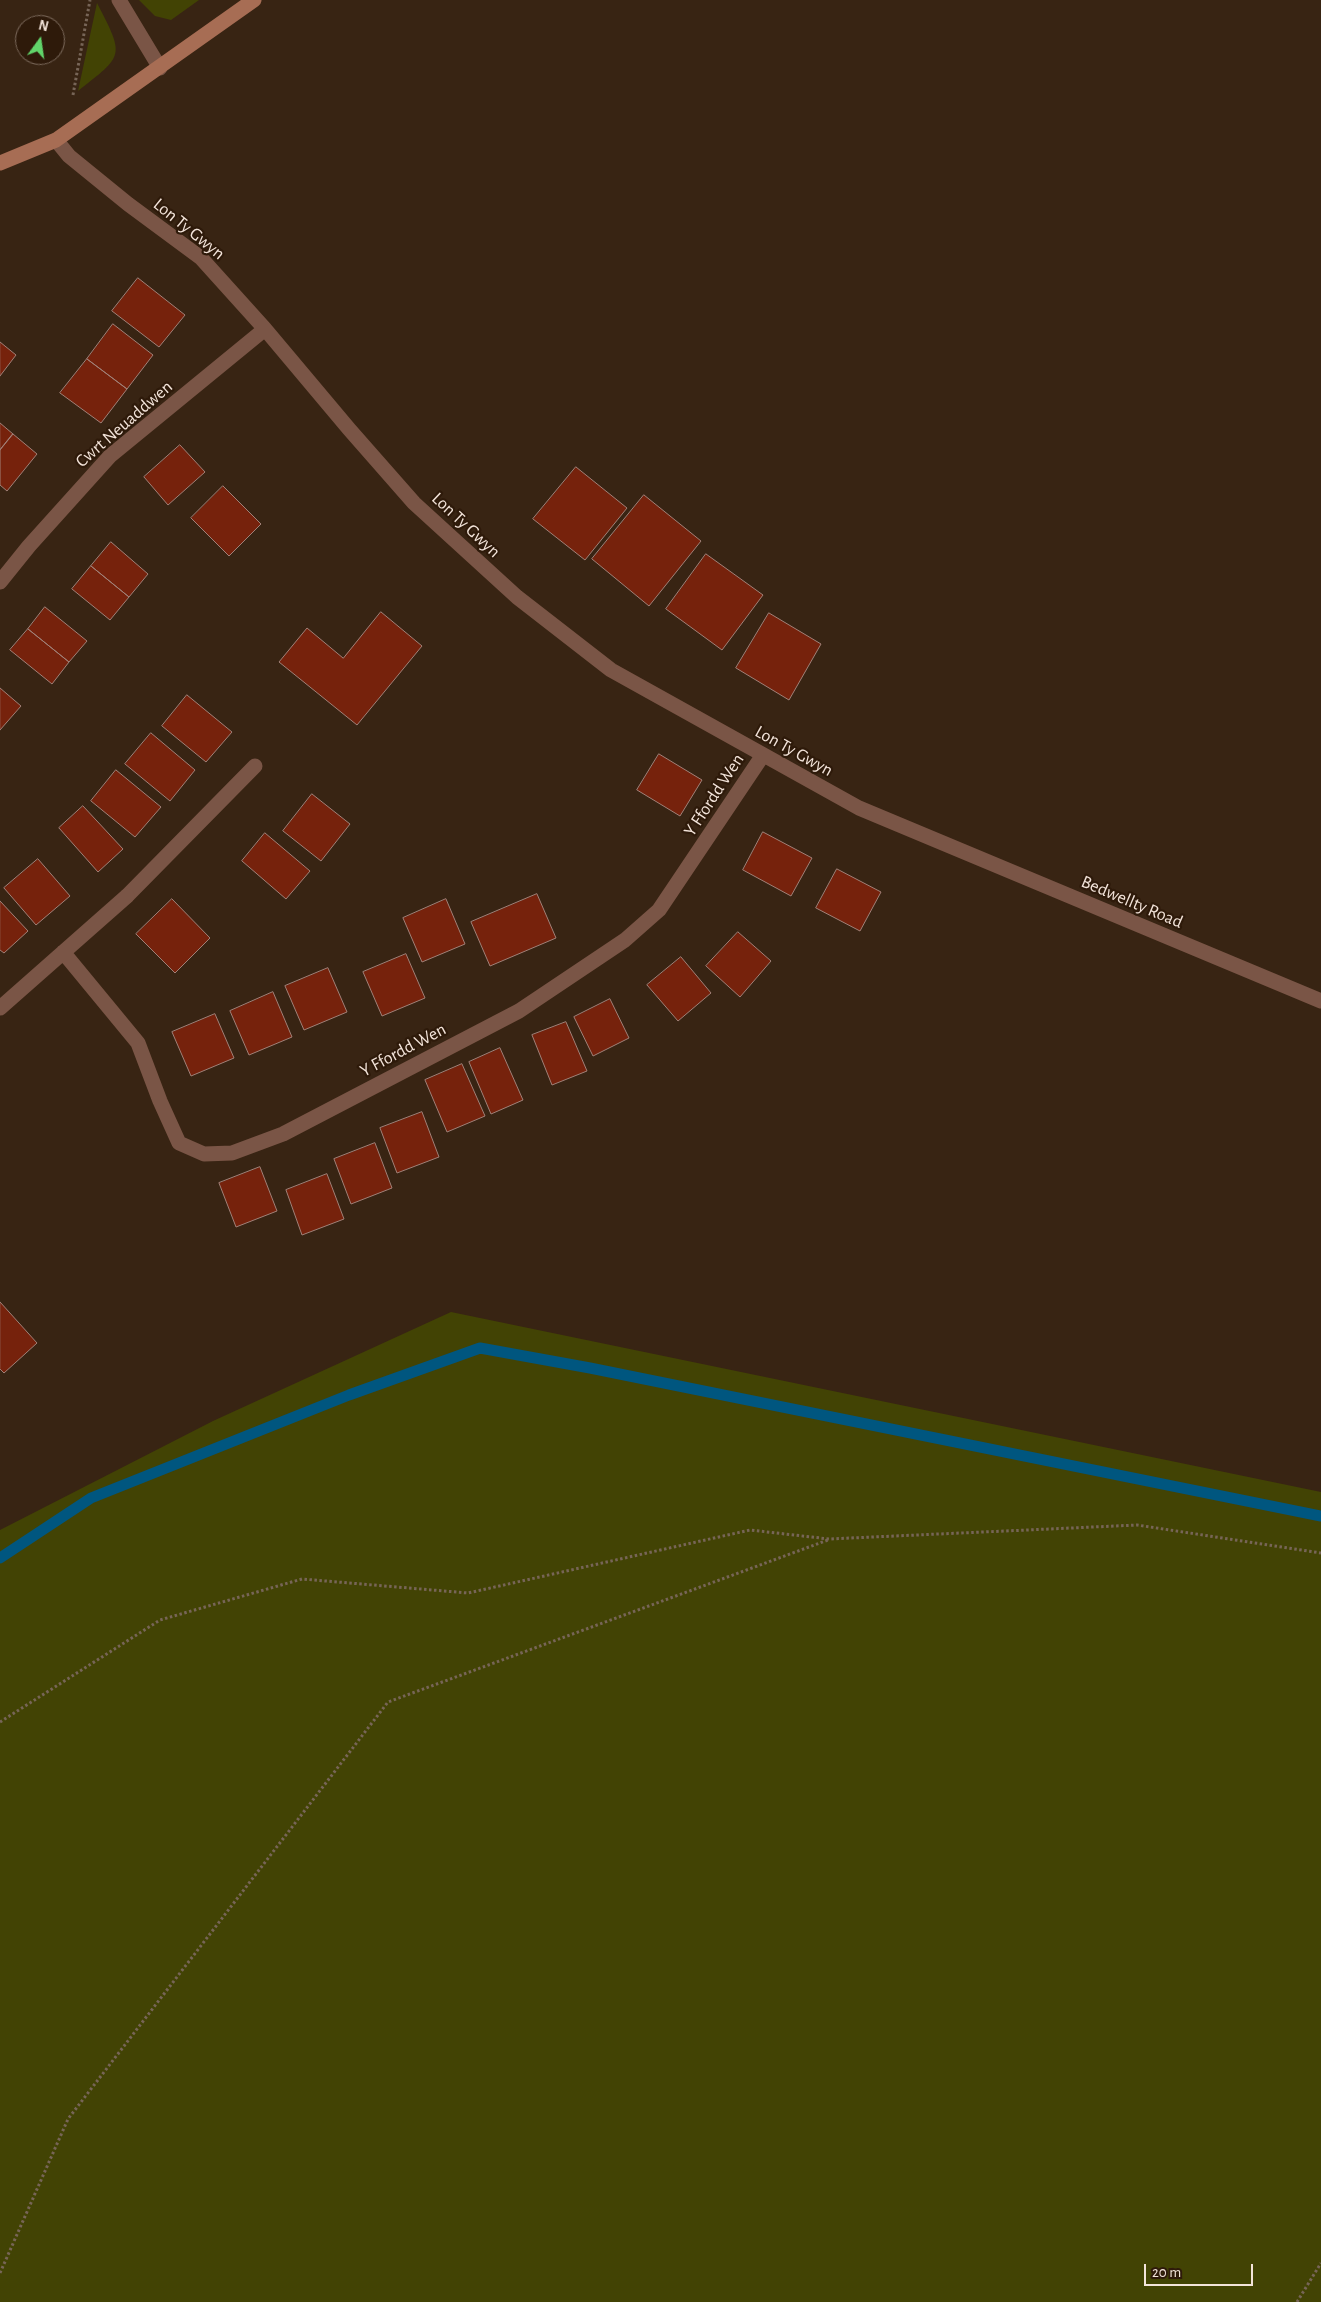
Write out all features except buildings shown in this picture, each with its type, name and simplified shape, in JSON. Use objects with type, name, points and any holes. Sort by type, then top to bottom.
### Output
[{"type":"main road","points":[[0,163],[56,140],[254,0]]},
{"type":"street","points":[[119,0],[160,68]]},
{"type":"street","name":"Lon Ty Gwyn","points":[[56,140],[69,156],[201,258],[266,329],[349,429],[414,503],[517,597],[611,670],[859,808],[929,837]]},
{"type":"street","name":"Cwrt Neuaddwen","points":[[0,582],[71,497],[110,456],[266,329]]},
{"type":"street","name":"Y Ffordd Wen","points":[[63,952],[138,1043],[160,1102],[179,1143],[204,1154],[232,1153],[284,1134],[518,1011],[624,940],[659,910],[763,755]]},
{"type":"street","points":[[0,1008],[127,896],[255,766]]},
{"type":"street","name":"Bedwellty Road","points":[[929,837],[1321,1001]]},
{"type":"path","points":[[86,119],[73,96],[90,0]]},
{"type":"path","points":[[0,1722],[160,1620],[302,1579],[468,1593],[750,1530],[829,1539],[1137,1525],[1321,1553]]},
{"type":"path","points":[[0,2273],[68,2119],[388,1702],[829,1539]]},
{"type":"path","points":[[1298,2302],[1321,2263]]},
{"type":"shaded area","points":[[139,0],[199,0],[171,20],[155,16]]},
{"type":"shaded area","points":[[97,3],[112,34],[115,54],[112,62],[104,70],[78,91]]},
{"type":"shaded area","points":[[451,1312],[1321,1492],[1321,2302],[0,2302],[0,1530],[213,1421]]},
{"type":"waterway","points":[[0,1558],[91,1498],[349,1395],[480,1348],[590,1368],[1321,1516]]}]
